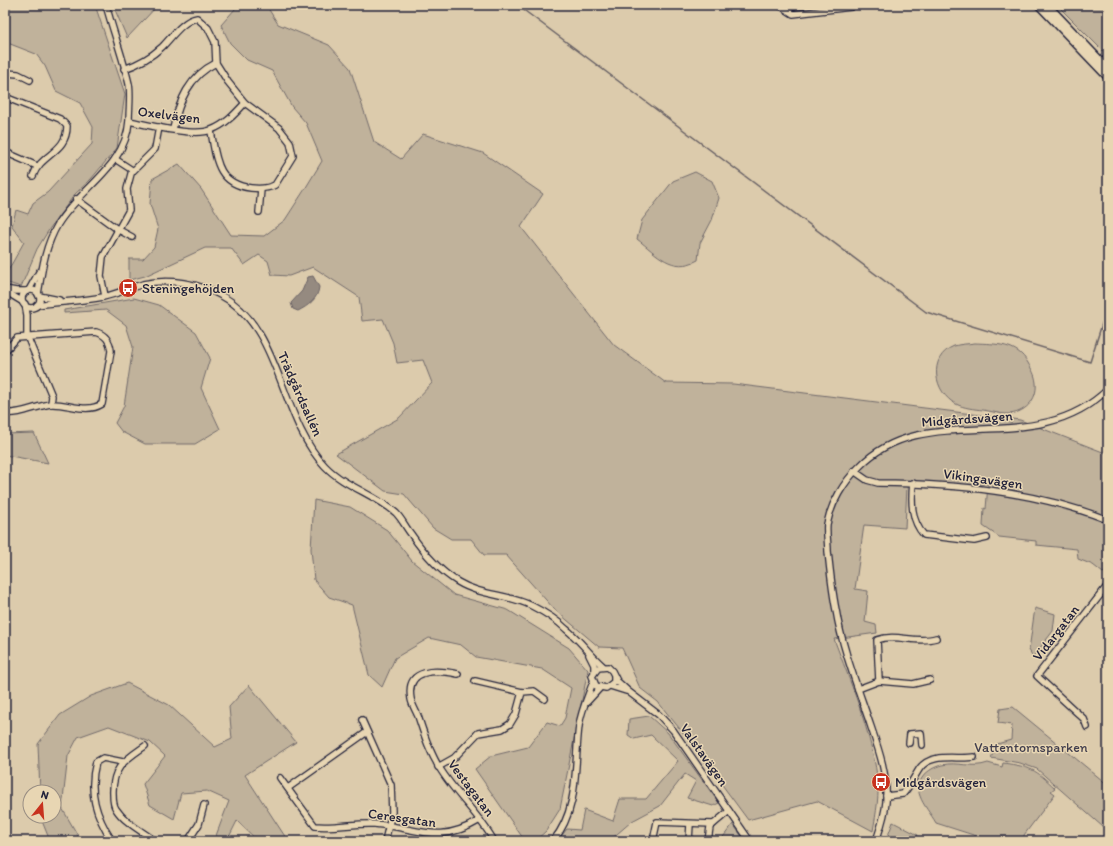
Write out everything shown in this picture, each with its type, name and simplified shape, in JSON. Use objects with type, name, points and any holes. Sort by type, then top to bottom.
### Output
[{"type":"main road","points":[[1039,5],[1108,77]]},
{"type":"main road","points":[[1046,5],[1108,69]]},
{"type":"street","points":[[51,404],[52,396],[27,336],[28,326],[23,295],[36,281],[47,246],[58,224],[76,199],[104,173],[115,159],[122,145],[129,121],[129,85],[106,5]]},
{"type":"street","points":[[779,5],[793,14],[851,7]]},
{"type":"street","points":[[124,69],[141,63],[161,48],[190,19],[197,18],[208,28],[215,42],[216,63],[245,103],[279,128],[290,142],[293,156],[275,185],[261,189],[242,187],[231,183],[224,175],[218,164],[211,131]]},
{"type":"street","points":[[173,130],[176,112],[186,90],[205,68],[216,63]]},
{"type":"street","points":[[5,79],[7,73],[18,74],[30,80]]},
{"type":"street","points":[[5,97],[60,119],[67,126],[67,136],[63,143],[37,166],[33,176]]},
{"type":"street","name":"Oxelvägen","points":[[129,121],[173,130],[195,132],[211,131],[230,119],[245,103]]},
{"type":"street","points":[[105,296],[101,276],[103,257],[128,210],[128,190],[132,172],[155,149],[159,127]]},
{"type":"street","points":[[5,152],[37,166]]},
{"type":"street","points":[[115,159],[132,170],[132,172]]},
{"type":"street","points":[[260,212],[261,189]]},
{"type":"street","points":[[76,199],[117,229],[132,237]]},
{"type":"street","points":[[28,326],[36,306],[40,301],[39,295],[43,260]]},
{"type":"street","name":"Trädgårdsallén","points":[[36,306],[105,296],[145,284],[178,282],[214,292],[240,308],[261,337],[307,443],[326,467],[343,481],[397,514],[424,552],[440,569],[458,582],[471,588],[514,599],[532,606],[566,628],[603,666]]},
{"type":"street","points":[[5,290],[34,290],[39,295]]},
{"type":"street","points":[[5,290],[29,307],[36,306]]},
{"type":"street","name":"Trädgårdsallén","points":[[39,295],[68,301]]},
{"type":"street","points":[[5,351],[18,338],[27,336],[96,332],[105,336],[110,342],[111,351],[102,404],[95,408],[51,404],[24,411],[5,413]]},
{"type":"street","name":"Midgårdsvägen","points":[[876,841],[883,820],[886,796],[879,750],[838,625],[832,588],[827,525],[840,490],[854,472],[876,451],[894,441],[909,436],[930,432],[1006,429],[1045,424],[1061,419],[1088,406],[1108,390]]},
{"type":"street","name":"Vikingavägen","points":[[854,472],[867,480],[878,483],[952,485],[1002,491],[1079,510],[1108,520]]},
{"type":"street","points":[[912,483],[913,511],[916,524],[924,535],[974,541],[987,538]]},
{"type":"street","name":"Vidargatan","points":[[1087,727],[1084,719],[1037,676],[1108,586]]},
{"type":"street","points":[[879,681],[877,640],[886,637],[927,641],[936,638]]},
{"type":"street","name":"Trädgårdsallén","points":[[586,649],[594,665],[594,671]]},
{"type":"street","points":[[553,841],[570,810],[575,779],[579,725],[593,682],[594,671],[603,666]]},
{"type":"street","name":"Valstavägen","points":[[603,666],[608,667],[629,692],[659,715],[673,730],[750,841]]},
{"type":"street","name":"Vestagatan","points":[[458,674],[439,670],[426,671],[416,677],[410,687],[411,700],[424,737],[438,767],[480,820],[494,841]]},
{"type":"street","points":[[610,686],[614,676]]},
{"type":"street","points":[[858,689],[879,681],[913,684],[930,680]]},
{"type":"street","points":[[475,681],[522,692],[534,691],[545,699]]},
{"type":"street","points":[[586,704],[600,688],[593,682]]},
{"type":"street","name":"Valstavägen","points":[[600,688],[610,686],[629,692]]},
{"type":"street","points":[[438,767],[454,758],[478,733],[502,729],[510,724],[516,714],[522,692]]},
{"type":"street","points":[[362,720],[391,785],[393,805],[386,841]]},
{"type":"street","points":[[288,788],[367,732]]},
{"type":"street","points":[[909,743],[910,734],[921,733],[922,745]]},
{"type":"street","points":[[145,746],[123,762],[113,782],[114,802],[116,810],[137,830],[155,841]]},
{"type":"street","points":[[886,796],[903,794],[921,767],[929,760],[938,758],[962,759],[974,757]]},
{"type":"street","points":[[112,841],[97,815],[92,792],[92,775],[96,762],[103,758],[123,762]]},
{"type":"street","name":"Ceresgatan","points":[[280,778],[315,826],[329,827],[362,824],[389,826],[437,836],[456,833],[480,820]]},
{"type":"street","points":[[188,841],[199,824],[204,805]]},
{"type":"street","points":[[708,841],[708,830],[713,824],[729,812]]},
{"type":"street","points":[[653,841],[657,822],[713,824]]},
{"type":"street","points":[[689,841],[690,824]]},
{"type":"green space","points":[[5,5],[95,5],[125,94],[117,148],[91,179],[75,194],[50,228],[37,249],[21,287],[5,282],[5,276],[24,242],[12,226],[16,210],[28,214],[33,203],[48,192],[92,144],[93,127],[80,103],[56,91],[45,66],[36,54],[5,42]]},
{"type":"green space","points":[[113,5],[158,5],[127,38]]},
{"type":"green space","points":[[234,5],[266,5],[278,24],[329,45],[350,68],[374,142],[401,159],[423,134],[483,153],[543,194],[521,227],[614,345],[666,383],[733,384],[1020,420],[1108,454],[1108,570],[1103,573],[1093,565],[1078,559],[1077,549],[1036,545],[1036,541],[999,537],[983,526],[988,484],[907,486],[905,528],[864,525],[855,589],[868,591],[865,622],[876,625],[877,633],[834,639],[865,724],[874,759],[878,790],[873,831],[817,801],[748,820],[692,744],[658,702],[640,688],[622,648],[599,647],[554,609],[506,555],[484,555],[471,539],[451,539],[433,528],[404,494],[385,491],[336,454],[399,418],[432,383],[423,360],[397,363],[393,343],[383,319],[362,321],[359,297],[313,267],[289,276],[272,275],[268,261],[259,255],[244,265],[231,248],[205,248],[145,276],[129,280],[129,259],[143,259],[154,247],[158,229],[150,204],[152,179],[179,164],[201,189],[231,235],[264,236],[285,220],[322,161],[306,123],[292,107],[272,71],[247,60],[230,43],[221,25],[235,9]]},
{"type":"green space","points":[[1057,5],[1108,5],[1108,56]]},
{"type":"green space","points":[[695,172],[712,181],[719,198],[712,220],[700,243],[698,260],[689,264],[680,265],[658,256],[637,239],[642,220],[673,181]]},
{"type":"green space","points":[[134,298],[159,305],[196,332],[210,358],[201,388],[220,429],[195,444],[145,444],[122,432],[115,423],[124,406],[133,347],[126,325],[106,310],[64,313],[64,310]]},
{"type":"green space","points":[[975,343],[998,344],[1012,348],[1023,356],[1033,372],[1036,383],[1035,395],[1029,405],[1019,412],[1001,414],[969,408],[956,404],[948,399],[939,384],[937,375],[937,366],[940,358],[945,351],[954,346]]},
{"type":"green space","points":[[34,433],[48,463],[5,455],[5,434]]},
{"type":"green space","points":[[314,500],[350,507],[387,530],[412,561],[454,595],[508,610],[569,648],[588,670],[560,809],[546,831],[535,841],[525,841],[475,769],[491,756],[528,747],[547,722],[560,726],[565,718],[571,688],[542,669],[476,657],[461,645],[429,638],[395,658],[382,687],[369,675],[352,605],[329,597],[314,580],[311,549]]},
{"type":"green space","points":[[1035,608],[1055,614],[1053,631],[1033,657],[1029,650]]},
{"type":"green space","points":[[127,683],[169,705],[215,747],[232,739],[229,707],[249,685],[296,742],[245,775],[288,841],[258,841],[237,821],[227,841],[214,841],[229,801],[207,791],[181,793],[174,819],[150,805],[143,784],[165,756],[150,742],[109,726],[78,737],[68,756],[62,808],[62,784],[40,784],[38,744],[60,715],[91,696]]},
{"type":"green space","name":"Vattentornsparken","points":[[1013,707],[1108,785],[1108,821],[1103,827],[1037,769],[1020,763],[991,758],[997,744],[1011,740],[1012,725],[998,723],[1000,709]]},
{"type":"green space","points":[[649,716],[668,733],[719,803],[713,806],[687,798],[696,781],[685,774],[660,806],[632,821],[609,841],[557,841],[567,829],[580,830],[584,810],[613,821],[620,799],[646,799],[678,761],[651,735],[634,739],[628,735],[629,719]]},
{"type":"green space","points":[[988,763],[1002,767],[1003,763],[1032,770],[1055,788],[1051,791],[1055,794],[1024,835],[1025,841],[992,841],[936,823],[921,799],[919,785],[927,772],[932,769],[948,764],[982,765]]},
{"type":"green space","points":[[62,808],[81,841],[50,841],[43,824],[62,824]]},
{"type":"green space","points":[[893,822],[918,835],[914,841],[886,841]]},
{"type":"green space","points":[[733,824],[745,841],[720,841]]},
{"type":"shaded area","points":[[313,276],[319,287],[315,299],[298,311],[293,309],[291,303],[302,291],[308,277]]},
{"type":"waterway","points":[[517,5],[926,312],[1090,362],[1108,305]]},
{"type":"place","name":"Steningehöjden","points":[[128,288]]},
{"type":"place","name":"Midgårdsvägen","points":[[881,782]]}]
